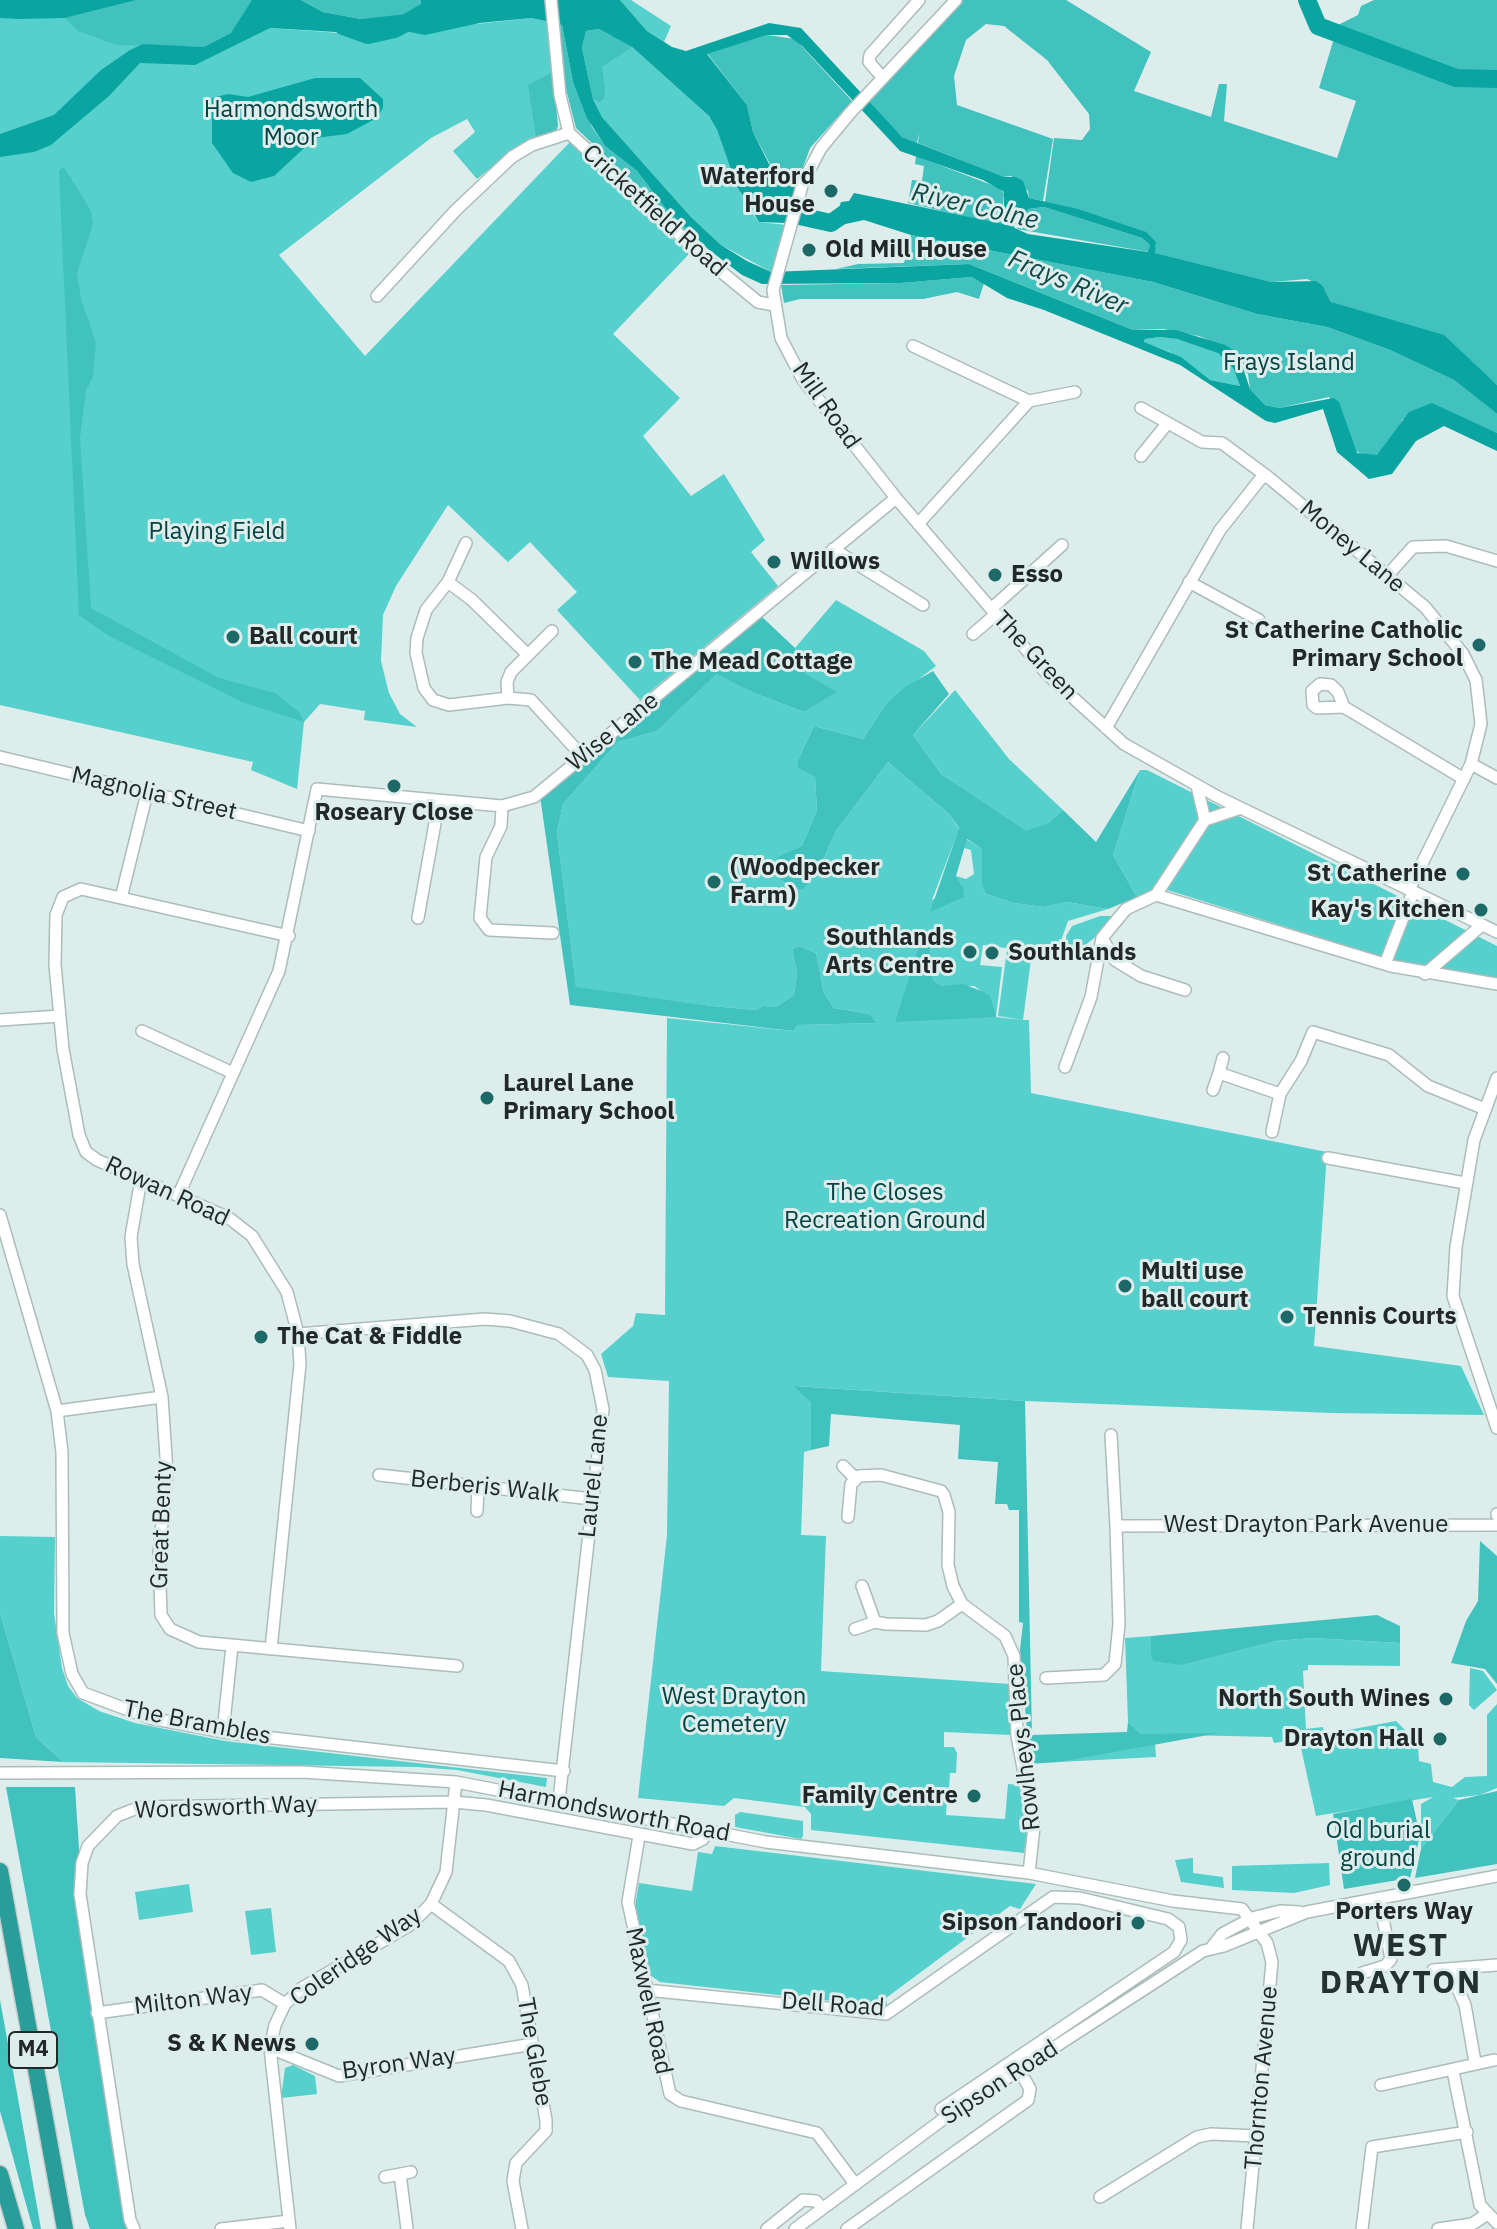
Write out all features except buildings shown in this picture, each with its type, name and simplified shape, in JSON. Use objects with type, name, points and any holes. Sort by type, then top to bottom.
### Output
[{"type":"highway","name":"M4","points":[[0,1871],[65,2229]]},
{"type":"highway","points":[[0,2174],[16,2229]]},
{"type":"street","name":"Cricketfield Road","points":[[551,0],[560,95],[569,133],[708,261],[758,302],[774,305]]},
{"type":"street","points":[[883,78],[869,62],[870,55],[919,0]]},
{"type":"street","name":"Mill Road","points":[[896,498],[803,380],[781,338],[773,290],[803,182],[821,148],[956,0]]},
{"type":"street","points":[[377,296],[456,210],[512,157],[532,145],[569,133]]},
{"type":"street","points":[[913,346],[1029,401],[1075,392]]},
{"type":"street","points":[[918,524],[1029,401]]},
{"type":"street","name":"Money Lane","points":[[1141,408],[1166,425],[1202,442],[1222,443],[1268,477],[1432,615],[1471,668],[1481,713],[1471,764],[1411,891]]},
{"type":"street","points":[[1141,456],[1166,425]]},
{"type":"street","points":[[1106,728],[1220,530],[1262,477],[1268,477]]},
{"type":"street","name":"The Green","points":[[896,498],[1048,675],[1124,744],[1197,786],[1497,932]]},
{"type":"street","name":"Wise Lane","points":[[309,831],[314,794],[321,786],[502,806],[534,797],[896,498]]},
{"type":"street","points":[[466,543],[448,582],[426,610],[417,638],[416,653],[424,688],[433,700],[449,705],[508,698],[531,700],[583,757]]},
{"type":"street","points":[[973,634],[1062,545]]},
{"type":"street","points":[[1386,577],[1413,547],[1446,546],[1497,561]]},
{"type":"street","points":[[833,549],[923,605]]},
{"type":"street","points":[[448,582],[472,600],[527,654]]},
{"type":"street","points":[[1189,582],[1259,620]]},
{"type":"street","points":[[508,698],[508,679],[527,654],[552,631]]},
{"type":"street","points":[[1344,707],[1464,779]]},
{"type":"street","name":"Magnolia Street","points":[[0,757],[309,831]]},
{"type":"street","points":[[1471,764],[1497,778]]},
{"type":"street","points":[[1197,786],[1205,820]]},
{"type":"street","points":[[147,793],[121,898],[289,936]]},
{"type":"street","points":[[418,918],[439,801]]},
{"type":"street","points":[[502,806],[501,826],[486,857],[480,918],[489,930],[553,933]]},
{"type":"street","points":[[1065,1067],[1091,997],[1102,938],[1126,909],[1156,895],[1205,820],[1214,814],[1241,808]]},
{"type":"street","points":[[179,1194],[279,971],[289,936],[309,831]]},
{"type":"street","name":"Rowan Road","points":[[121,898],[81,889],[63,897],[56,915],[60,1016],[79,1135],[86,1152],[229,1218],[252,1236],[287,1292],[298,1334],[300,1364],[271,1649]]},
{"type":"street","points":[[1385,964],[1411,891]]},
{"type":"street","points":[[1156,895],[1385,964],[1425,974],[1497,984]]},
{"type":"street","points":[[1425,974],[1482,925]]},
{"type":"street","points":[[1102,938],[1115,960],[1141,976],[1185,990]]},
{"type":"street","points":[[0,1020],[60,1016]]},
{"type":"street","points":[[142,1031],[233,1073]]},
{"type":"street","points":[[1272,1132],[1280,1094],[1301,1061],[1313,1032],[1389,1055],[1428,1086],[1485,1109]]},
{"type":"street","points":[[1213,1090],[1223,1058]]},
{"type":"street","points":[[1219,1073],[1280,1094]]},
{"type":"street","points":[[1497,1078],[1474,1140],[1465,1183],[1453,1296],[1497,1428]]},
{"type":"street","points":[[1328,1158],[1465,1183]]},
{"type":"street","name":"Great Benty","points":[[141,1179],[132,1222],[133,1264],[162,1397],[167,1472],[159,1553],[161,1615],[170,1629],[199,1642],[457,1666]]},
{"type":"street","name":"The Brambles","points":[[0,1215],[57,1411],[62,1452],[63,1633],[76,1683],[83,1693],[150,1718],[223,1732],[564,1771]]},
{"type":"street","name":"Laurel Lane","points":[[298,1334],[485,1319],[538,1326],[559,1334],[587,1355],[595,1370],[603,1409],[559,1800]]},
{"type":"street","points":[[57,1411],[162,1397]]},
{"type":"street","points":[[1046,1678],[1104,1675],[1115,1664],[1119,1624],[1111,1435]]},
{"type":"street","points":[[843,1466],[855,1478]]},
{"type":"street","name":"Berberis Walk","points":[[379,1475],[592,1499]]},
{"type":"street","points":[[855,1478],[881,1475],[941,1491],[949,1512],[950,1576],[962,1604],[938,1621],[926,1625],[912,1627],[875,1622],[855,1629]]},
{"type":"street","points":[[848,1517],[855,1478]]},
{"type":"street","points":[[477,1511],[478,1486]]},
{"type":"street","name":"West Drayton Park Avenue","points":[[1116,1526],[1497,1525]]},
{"type":"street","points":[[862,1586],[875,1622]]},
{"type":"street","name":"Rowlheys Place","points":[[962,1604],[1005,1636],[1014,1656],[1017,1736],[1034,1827],[1029,1873]]},
{"type":"street","points":[[223,1732],[232,1646]]},
{"type":"street","name":"Harmondsworth Road","points":[[0,1773],[302,1772],[456,1782],[766,1842],[1029,1873],[1242,1909],[1255,1924]]},
{"type":"street","name":"Coleridge Way","points":[[289,2225],[270,2048],[285,2004],[319,1977],[410,1925],[431,1904],[446,1872],[456,1782]]},
{"type":"street","name":"Wordsworth Way","points":[[134,2229],[130,2220],[80,1894],[82,1863],[88,1846],[117,1816],[140,1807],[185,1805],[454,1802],[521,1811],[639,1836],[696,1844],[703,1839],[707,1830]]},
{"type":"street","name":"Maxwell Road","points":[[639,1836],[628,1902],[666,2087],[674,2099],[817,2133],[855,2184]]},
{"type":"street","name":"Sipson Road","points":[[1212,1947],[1224,1946],[1255,1924],[1497,1876]]},
{"type":"street","points":[[1080,1882],[1080,1898]]},
{"type":"street","name":"Dell Road","points":[[646,1990],[890,2013],[1046,1899],[1080,1898],[1168,1919],[1181,1934],[1179,1948],[941,2109]]},
{"type":"street","points":[[1362,1973],[1385,1966],[1391,1959],[1379,1899]]},
{"type":"street","name":"The Glebe","points":[[431,1904],[509,1961],[522,1985],[546,2131],[516,2163],[513,2181],[522,2229]]},
{"type":"street","points":[[1224,1907],[1240,1924],[1255,1924]]},
{"type":"street","name":"Sipson Road","points":[[795,2229],[942,2120],[1212,1947],[1220,1935],[1240,1924]]},
{"type":"street","name":"Thornton Avenue","points":[[1247,2229],[1272,1962],[1267,1943],[1255,1924]]},
{"type":"street","points":[[1433,1970],[1497,1965]]},
{"type":"street","points":[[1449,1969],[1465,2005],[1475,2062]]},
{"type":"street","name":"Milton Way","points":[[97,2013],[262,1990],[285,2004]]},
{"type":"street","name":"Byron Way","points":[[270,2048],[339,2076],[533,2044]]},
{"type":"street","points":[[1381,2085],[1494,2060]]},
{"type":"street","points":[[1453,2071],[1480,2205],[1486,2215],[1497,2223]]},
{"type":"street","points":[[847,2229],[1028,2100],[1030,2089],[1025,2080]]},
{"type":"street","points":[[1362,2229],[1372,2147],[1467,2132]]},
{"type":"street","points":[[1100,2197],[1197,2137],[1211,2134],[1257,2136]]},
{"type":"street","points":[[385,2177],[405,2173],[407,2229]]},
{"type":"street","points":[[767,2229],[803,2200],[816,2201],[822,2208]]},
{"type":"street","points":[[1438,2229],[1472,2224],[1486,2215]]},
{"type":"street","points":[[221,2229],[289,2225]]},
{"type":"green space","points":[[137,0],[252,0],[270,28],[368,35],[395,29],[403,32],[531,18],[550,22],[556,131],[522,143],[477,179],[453,151],[475,132],[467,119],[431,138],[279,255],[365,356],[570,142],[689,254],[613,334],[680,398],[643,436],[691,496],[724,474],[765,540],[751,552],[778,586],[640,700],[557,610],[577,592],[530,542],[508,562],[448,505],[396,586],[383,615],[381,661],[389,693],[400,714],[417,727],[364,720],[365,711],[320,704],[304,722],[297,789],[251,770],[253,762],[0,705],[0,18],[65,18]]},
{"type":"green space","points":[[137,0],[252,0],[252,3],[231,33],[204,47],[117,45],[78,31],[65,18]]},
{"type":"green space","points":[[301,0],[421,0],[422,4],[408,14],[361,19],[323,12]]},
{"type":"green space","points":[[620,0],[631,0],[671,26],[664,42],[647,31]]},
{"type":"green space","points":[[960,0],[1066,0],[1151,52],[1134,91],[1211,117],[1219,84],[1227,84],[1224,121],[1337,158],[1356,101],[1319,88],[1335,35],[1455,81],[1497,82],[1497,385],[1484,374],[1331,302],[1323,286],[1307,279],[1272,282],[1154,253],[1156,245],[1139,230],[1045,202],[1054,138],[1082,140],[1090,129],[1089,114],[1047,60],[1004,26],[986,24],[966,40],[954,76],[957,105],[1053,139],[1043,201],[1029,198],[1028,191],[1011,176],[1003,177],[918,143],[919,132],[917,143],[902,137],[864,99]]},
{"type":"green space","points":[[1374,0],[1497,0],[1497,77],[1458,76],[1338,25],[1358,15],[1361,6]]},
{"type":"green space","points":[[558,24],[562,25],[573,82],[592,127],[605,146],[637,171],[666,209],[696,237],[694,240],[576,128],[563,77]]},
{"type":"green space","points":[[599,29],[632,47],[602,67],[605,89],[604,99],[599,102],[593,99],[582,48],[586,31]]},
{"type":"green space","points":[[584,34],[613,36],[632,47],[709,116],[737,187],[751,212],[759,222],[787,225],[771,272],[721,245],[691,217],[602,117],[593,99]]},
{"type":"green space","points":[[767,35],[795,39],[852,101],[810,148],[800,176],[770,164],[753,132],[747,105],[707,53]]},
{"type":"green space","points":[[553,72],[558,126],[556,131],[536,137],[528,85]]},
{"type":"green space","points":[[916,156],[997,187],[1004,193],[1003,204],[1015,228],[908,203],[912,180],[922,181],[924,166],[915,164]]},
{"type":"green space","points":[[64,167],[91,211],[93,224],[77,273],[81,299],[96,342],[93,377],[86,391],[80,438],[91,608],[219,678],[275,693],[299,712],[304,722],[242,702],[109,636],[79,615],[59,170]]},
{"type":"green space","points":[[1044,207],[1142,238],[1150,245],[1149,252],[1017,229],[1028,209]]},
{"type":"green space","name":"Frays Island","points":[[911,235],[1153,282],[1257,314],[1327,327],[1390,350],[1454,380],[1497,414],[1497,433],[1478,425],[1403,419],[1395,435],[1377,455],[1369,457],[1353,450],[1329,397],[1279,408],[1265,405],[1250,389],[1248,374],[1213,342],[1199,336],[1163,329],[1133,330],[969,264],[836,269],[858,264],[904,263]]},
{"type":"green space","points":[[972,277],[984,283],[979,299],[957,292],[923,299],[800,299],[784,303],[781,285],[901,283]]},
{"type":"green space","points":[[1160,337],[1217,352],[1233,368],[1240,386],[1210,380],[1170,352],[1144,343],[1145,339]]},
{"type":"green space","points":[[836,600],[924,651],[936,666],[886,704],[863,739],[814,726],[798,760],[798,768],[815,776],[817,810],[802,846],[819,868],[836,831],[888,762],[949,814],[959,829],[932,900],[963,887],[956,876],[966,879],[974,874],[971,850],[964,848],[966,839],[982,849],[982,885],[986,894],[1014,903],[1044,907],[1067,902],[1108,909],[1068,921],[1056,955],[1032,952],[1023,1020],[1029,1020],[1031,1093],[1327,1152],[1314,1346],[1461,1366],[1484,1415],[1331,1413],[1025,1401],[795,1386],[811,1403],[811,1450],[804,1452],[801,1535],[826,1536],[821,1671],[1010,1684],[1011,1735],[944,1732],[944,1747],[954,1747],[957,1753],[956,1773],[950,1773],[949,1790],[944,1791],[943,1800],[947,1801],[946,1815],[1005,1819],[1008,1784],[1019,1785],[1027,1831],[1024,1853],[811,1830],[811,1814],[805,1807],[734,1798],[724,1806],[638,1798],[667,1535],[669,1381],[608,1377],[601,1354],[633,1326],[636,1313],[665,1315],[667,1018],[793,1031],[798,1025],[875,1023],[870,1014],[834,1008],[824,993],[816,953],[799,946],[792,949],[797,973],[794,995],[776,1007],[763,1006],[756,1010],[712,1006],[576,988],[557,832],[563,804],[618,742],[657,731],[718,673],[754,693],[804,712],[836,692],[805,673],[795,648]],"holes":[[[983,945],[1029,951],[1007,950],[998,1016],[1023,1020],[996,1017],[1002,967],[980,965]],[[930,946],[933,980],[942,986],[974,986],[990,997],[895,1022]]]},
{"type":"green space","points":[[760,615],[795,648],[805,673],[837,692],[804,712],[754,693],[717,674],[657,731],[618,742],[563,804],[557,832],[576,987],[712,1006],[756,1010],[763,1006],[776,1007],[794,995],[797,973],[792,949],[799,946],[816,953],[824,993],[834,1008],[870,1014],[876,1023],[798,1025],[793,1031],[570,1005],[540,796]]},
{"type":"green space","points":[[933,671],[949,694],[913,735],[941,774],[1026,831],[1048,823],[1063,810],[1096,842],[1140,770],[1113,855],[1137,897],[1108,909],[1067,902],[1044,907],[1014,903],[986,894],[982,885],[982,849],[967,839],[956,876],[963,887],[964,897],[930,912],[959,828],[949,814],[888,762],[836,831],[819,868],[803,889],[792,888],[780,878],[778,857],[802,846],[817,810],[815,777],[798,768],[798,760],[814,726],[863,739],[886,704],[905,687]]},
{"type":"green space","points":[[955,690],[1009,759],[1063,810],[1048,823],[1026,832],[941,774],[913,735]]},
{"type":"green space","points":[[1140,770],[1147,770],[1497,946],[1497,979],[1402,963],[1164,889],[1137,897],[1113,855]]},
{"type":"green space","points":[[1100,916],[1114,916],[1103,931],[1084,946],[1066,946],[1066,936],[1072,926]]},
{"type":"green space","points":[[924,931],[930,946],[933,980],[942,986],[963,984],[984,992],[990,996],[996,1017],[895,1022]]},
{"type":"green space","points":[[794,1386],[1025,1401],[1032,1735],[1127,1732],[1128,1722],[1141,1734],[1219,1733],[1059,1762],[1030,1764],[1020,1650],[1023,1623],[1019,1622],[1019,1510],[1009,1510],[1007,1504],[995,1504],[998,1462],[958,1459],[960,1425],[831,1414],[829,1446],[811,1450],[811,1403]]},
{"type":"green space","points":[[0,1536],[55,1537],[54,1613],[62,1668],[68,1686],[77,1698],[99,1711],[135,1723],[225,1741],[547,1778],[546,1787],[457,1770],[417,1767],[63,1762],[36,1737],[0,1613]]},
{"type":"green space","points":[[1480,1541],[1497,1556],[1497,1684],[1485,1669],[1451,1663],[1466,1621],[1478,1601]]},
{"type":"green space","points":[[0,1613],[36,1737],[63,1762],[0,1758]]},
{"type":"green space","points":[[1377,1615],[1400,1626],[1400,1643],[1312,1638],[1276,1641],[1183,1665],[1153,1661],[1151,1653],[1151,1636]]},
{"type":"green space","points":[[1151,1636],[1151,1653],[1183,1665],[1276,1641],[1312,1638],[1400,1643],[1400,1666],[1308,1665],[1308,1670],[1303,1671],[1306,1729],[1323,1727],[1324,1733],[1317,1736],[1396,1721],[1418,1743],[1419,1761],[1431,1764],[1433,1782],[1452,1787],[1465,1777],[1487,1776],[1487,1715],[1497,1704],[1497,1788],[1480,1795],[1453,1798],[1459,1800],[1421,1849],[1421,1804],[1433,1797],[1316,1816],[1299,1739],[1274,1743],[1272,1737],[1141,1734],[1128,1722],[1125,1638]]},
{"type":"green space","points":[[1470,1668],[1483,1671],[1497,1690],[1474,1710],[1469,1705]]},
{"type":"green space","points":[[1155,1742],[1156,1757],[1059,1762],[1090,1754]]},
{"type":"green space","points":[[6,1787],[75,1787],[80,1864],[129,2229],[90,2229],[85,2215]]},
{"type":"green space","points":[[1497,1791],[1497,1864],[1415,1878],[1421,1849],[1459,1800]]},
{"type":"green space","name":"Old burial ground","points":[[1412,1799],[1420,1836],[1410,1878],[1344,1889],[1333,1814]]},
{"type":"green space","points":[[740,1812],[803,1821],[803,1836],[801,1839],[735,1827],[735,1815]]},
{"type":"green space","points":[[715,1846],[1036,1884],[1020,1909],[1010,1906],[886,1998],[887,2007],[660,1982],[650,1975],[635,1906],[639,1883],[692,1891],[698,1852],[712,1854]]},
{"type":"green space","points":[[1193,1858],[1193,1873],[1223,1877],[1224,1888],[1181,1882],[1175,1860]]},
{"type":"green space","points":[[1329,1863],[1330,1885],[1294,1893],[1232,1890],[1232,1866]]},
{"type":"green space","points":[[189,1884],[193,1912],[139,1920],[135,1892]]},
{"type":"green space","points":[[271,1908],[276,1952],[251,1955],[245,1911]]},
{"type":"green space","points":[[0,2000],[41,2229],[33,2229],[0,2111]]},
{"type":"green space","points":[[293,2065],[315,2076],[317,2094],[281,2098],[285,2068]]},
{"type":"shaded area","points":[[0,0],[137,0],[65,18],[19,19],[0,18]]},
{"type":"shaded area","points":[[252,0],[301,0],[323,12],[361,19],[407,14],[421,4],[421,0],[620,0],[647,31],[672,47],[686,51],[769,23],[801,28],[902,137],[1004,177],[1016,177],[1023,181],[1029,198],[1078,209],[1146,232],[1156,242],[1155,253],[1272,282],[1316,281],[1323,286],[1331,302],[1444,335],[1497,385],[1497,414],[1454,380],[1390,350],[1327,327],[1257,314],[1153,282],[911,235],[864,220],[827,228],[830,219],[836,217],[841,202],[849,201],[854,193],[1008,225],[1028,234],[1148,252],[1150,245],[1142,238],[1044,207],[1028,209],[1022,223],[1011,224],[1004,214],[1004,192],[983,180],[900,151],[802,46],[787,35],[767,35],[707,54],[747,105],[753,132],[769,164],[799,179],[786,223],[759,222],[737,187],[709,116],[632,47],[599,29],[586,31],[582,48],[593,99],[602,117],[691,217],[721,245],[747,261],[771,272],[969,264],[1133,330],[1176,330],[1225,345],[1238,353],[1250,389],[1265,405],[1279,408],[1334,398],[1339,402],[1357,453],[1377,455],[1409,412],[1432,403],[1497,433],[1497,451],[1444,426],[1416,441],[1392,474],[1369,479],[1337,452],[1323,409],[1275,423],[1266,421],[1180,365],[1007,298],[972,277],[901,283],[762,284],[742,275],[708,249],[666,209],[637,171],[605,146],[587,118],[573,82],[562,25],[531,18],[480,23],[425,35],[395,29],[367,34],[270,28],[195,65],[140,63],[109,96],[51,145],[34,152],[0,157],[0,134],[54,115],[101,70],[130,50],[143,44],[204,47],[231,33]],"holes":[[[1160,337],[1177,339],[1218,353],[1233,368],[1240,386],[1210,380],[1181,357],[1144,342],[1145,339]]]},
{"type":"shaded area","points":[[315,78],[360,78],[383,99],[383,108],[377,118],[347,134],[315,138],[274,176],[251,182],[233,173],[212,143],[212,98],[228,94],[248,97]]},
{"type":"waterway","name":"River Colne","points":[[343,26],[368,35],[395,29],[447,0]]},
{"type":"waterway","points":[[1307,0],[1318,26],[1456,78],[1497,79]]},
{"type":"waterway","name":"River Colne","points":[[781,203],[786,213],[831,223],[848,211]]},
{"type":"place","name":"Waterford House","points":[[831,191]]},
{"type":"place","name":"Old Mill House","points":[[809,250]]},
{"type":"place","name":"Willows","points":[[774,562]]},
{"type":"place","name":"Esso","points":[[995,575]]},
{"type":"place","name":"Ball court","points":[[233,637]]},
{"type":"place","name":"St Catherine Catholic Primary School","points":[[1479,645]]},
{"type":"place","name":"The Mead Cottage","points":[[635,662]]},
{"type":"place","name":"Roseary Close","points":[[394,786]]},
{"type":"place","name":"St Catherine","points":[[1463,874]]},
{"type":"place","name":"(Woodpecker Farm)","points":[[714,882]]},
{"type":"place","name":"Kay's Kitchen","points":[[1481,910]]},
{"type":"place","name":"Southlands Arts Centre","points":[[970,952]]},
{"type":"place","name":"Southlands","points":[[992,953]]},
{"type":"place","name":"Laurel Lane Primary School","points":[[487,1098]]},
{"type":"place","name":"Multi use ball court","points":[[1125,1286]]},
{"type":"place","name":"Tennis Courts","points":[[1287,1317]]},
{"type":"place","name":"The Cat & Fiddle","points":[[261,1337]]},
{"type":"place","name":"North South Wines","points":[[1446,1699]]},
{"type":"place","name":"Drayton Hall","points":[[1440,1739]]},
{"type":"place","name":"Family Centre","points":[[974,1796]]},
{"type":"place","name":"Porters Way","points":[[1404,1885]]},
{"type":"place","name":"Sipson Tandoori","points":[[1138,1923]]},
{"type":"place","name":"S & K News","points":[[312,2044]]},
{"type":"district","name":"WEST DRAYTON","points":[[1401,1966]]},
{"type":"park label","name":"Harmondsworth Moor","points":[[291,124]]},
{"type":"park label","name":"Playing Field","points":[[217,532]]},
{"type":"park label","name":"The Closes Recreation Ground","points":[[885,1207]]},
{"type":"park label","name":"West Drayton Cemetery","points":[[734,1711]]},
{"type":"water label","name":"Frays River","points":[[1068,283]]}]
